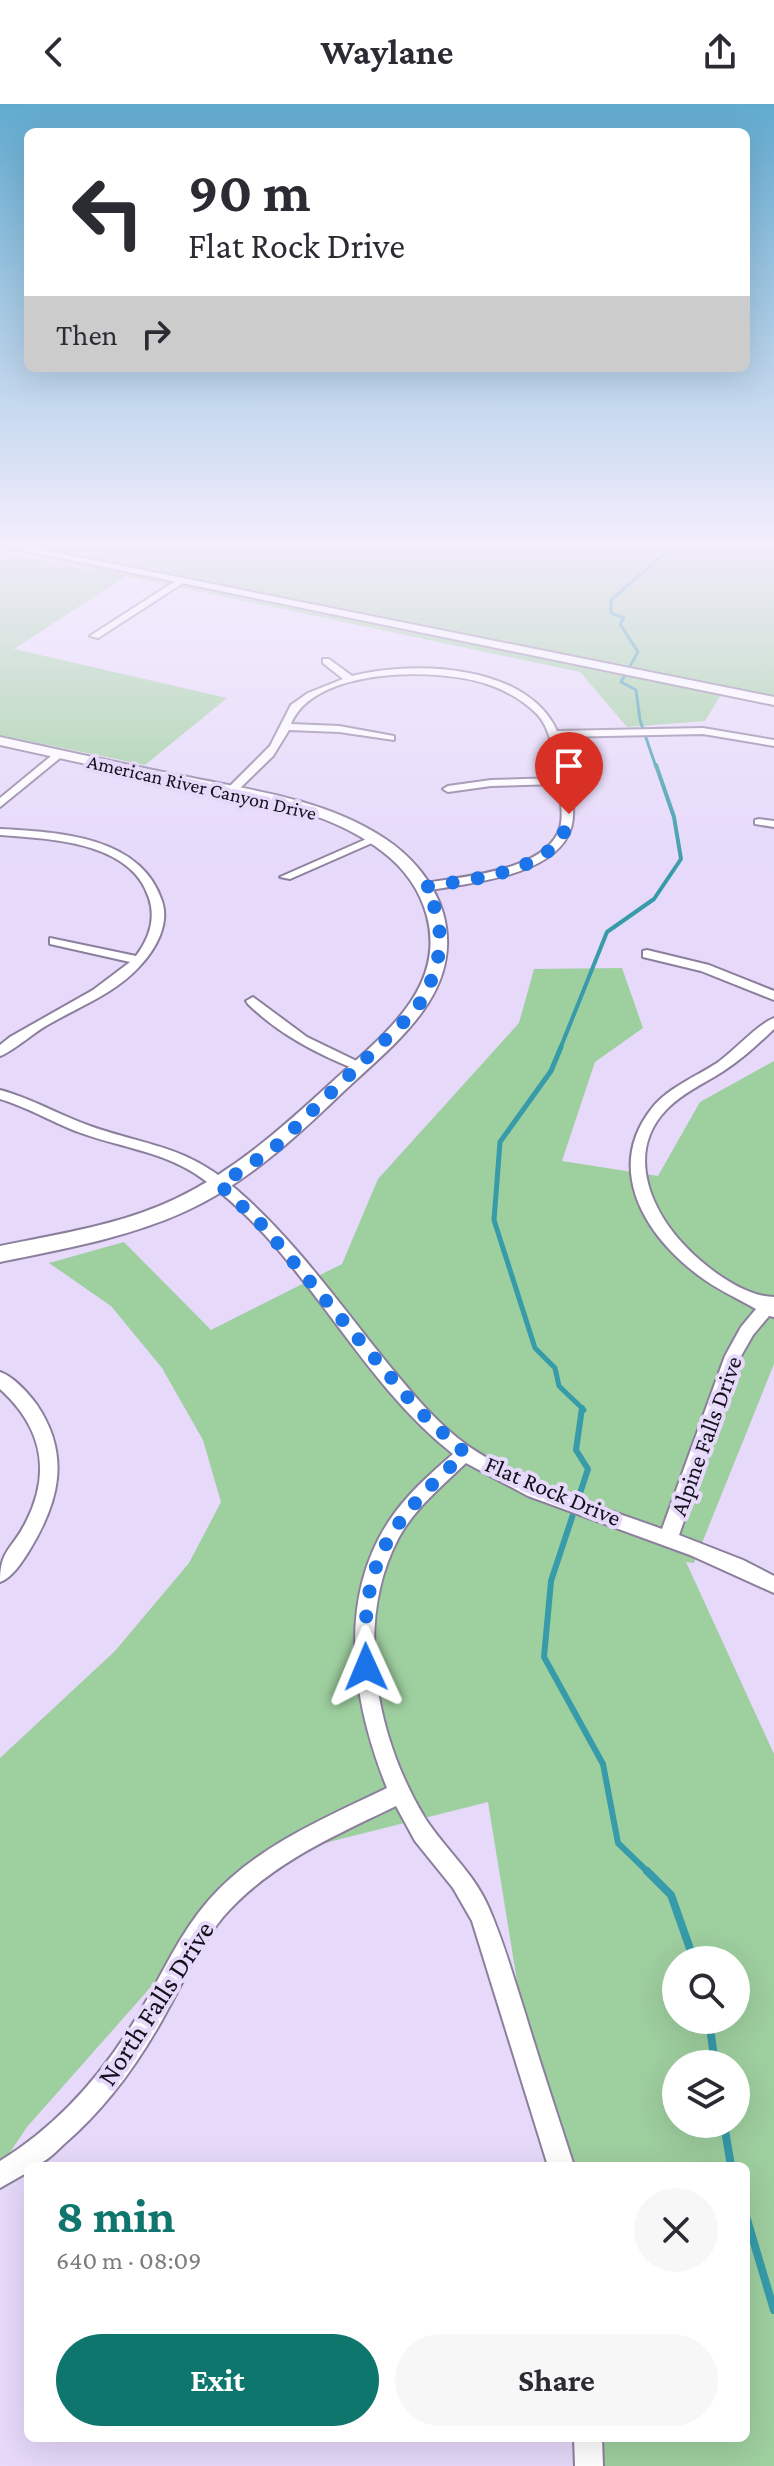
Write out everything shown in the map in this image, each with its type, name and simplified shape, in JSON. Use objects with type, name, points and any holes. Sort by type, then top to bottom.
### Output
[{"type":"street","points":[[557,656],[774,701]]},
{"type":"street","points":[[326,661],[350,679]]},
{"type":"street","points":[[231,791],[273,750],[283,727],[300,702],[322,689],[350,679],[418,672],[477,679],[525,698],[541,712],[553,734],[568,824],[549,850],[509,870],[425,887]]},
{"type":"street","points":[[283,727],[339,729],[390,738]]},
{"type":"street","points":[[553,734],[719,732],[774,743]]},
{"type":"street","name":"American River Canyon Drive","points":[[0,741],[307,809],[375,839],[405,862],[425,887],[440,927],[440,956],[435,974],[415,1011],[274,1148],[220,1185],[179,1206],[119,1228],[0,1254]]},
{"type":"street","points":[[0,804],[60,754]]},
{"type":"street","points":[[448,789],[502,782],[563,781]]},
{"type":"street","points":[[759,822],[774,824]]},
{"type":"street","points":[[0,832],[81,842],[113,854],[134,867],[154,892],[159,911],[156,931],[138,960],[103,989],[37,1024],[0,1052]]},
{"type":"street","points":[[286,877],[375,839]]},
{"type":"street","points":[[54,941],[138,960]]},
{"type":"street","points":[[647,954],[705,968],[774,996]]},
{"type":"street","points":[[253,1001],[276,1023],[302,1040],[360,1066]]},
{"type":"street","points":[[772,1306],[702,1270],[663,1234],[639,1189],[637,1158],[647,1126],[658,1110],[741,1052],[774,1022]]},
{"type":"street","name":"Flat Rock Drive","points":[[0,1094],[33,1104],[82,1129],[164,1150],[201,1169],[263,1226],[420,1412],[465,1453],[513,1480],[669,1536],[774,1585]]},
{"type":"street","name":"Alpine Falls Drive","points":[[669,1536],[733,1356],[747,1331],[772,1306]]},
{"type":"street","points":[[0,1379],[21,1396],[38,1418],[47,1443],[50,1471],[45,1501],[32,1532],[0,1574]]},
{"type":"street","points":[[465,1453],[403,1515],[389,1538],[370,1589],[365,1641],[370,1699],[385,1760],[399,1793],[418,1827],[473,1898],[491,1942],[560,2162]]},
{"type":"street","name":"North Falls Drive","points":[[0,2175],[55,2136],[96,2097],[126,2058],[199,1929],[227,1896],[260,1867],[295,1844],[399,1793]]},
{"type":"street","points":[[588,2442],[589,2466]]},
{"type":"green space","points":[[0,656],[45,656],[227,698],[145,765],[0,735]]},
{"type":"green space","points":[[505,656],[774,656],[774,702],[722,693],[705,721],[627,727],[580,672]]},
{"type":"green space","points":[[622,968],[643,1028],[595,1062],[562,1161],[658,1176],[700,1102],[774,1061],[774,1364],[694,1563],[686,1562],[774,1754],[774,2466],[595,2466],[591,2442],[750,2442],[750,2162],[546,2162],[488,1802],[265,1858],[27,2127],[0,2167],[0,1758],[115,1651],[189,1563],[221,1502],[203,1440],[162,1368],[111,1306],[49,1263],[124,1242],[211,1330],[342,1264],[378,1179],[519,1023],[534,969]]},
{"type":"waterway","points":[[636,656],[621,682],[636,690],[640,720],[656,767]]},
{"type":"waterway","points":[[560,1049],[607,932],[654,899],[681,859],[674,817],[656,765]]},
{"type":"waterway","points":[[561,1047],[551,1071],[500,1142],[494,1220],[535,1348],[555,1368],[559,1386],[582,1408]]},
{"type":"waterway","points":[[582,1408],[576,1450],[588,1469],[551,1581],[544,1657],[603,1764],[618,1843],[649,1873]]},
{"type":"waterway","points":[[649,1873],[671,1895],[689,1946]]},
{"type":"waterway","points":[[711,2034],[713,2050]]},
{"type":"waterway","points":[[726,2138],[730,2162]]},
{"type":"waterway","points":[[750,2229],[774,2310]]},
{"type":"route","points":[[366,1667],[366,1614],[370,1589],[389,1538],[420,1495],[465,1453],[420,1412],[263,1226],[220,1185],[274,1148],[415,1011],[427,992],[440,956],[440,927],[425,887],[492,875],[525,865],[558,842],[568,824],[569,814]]}]
